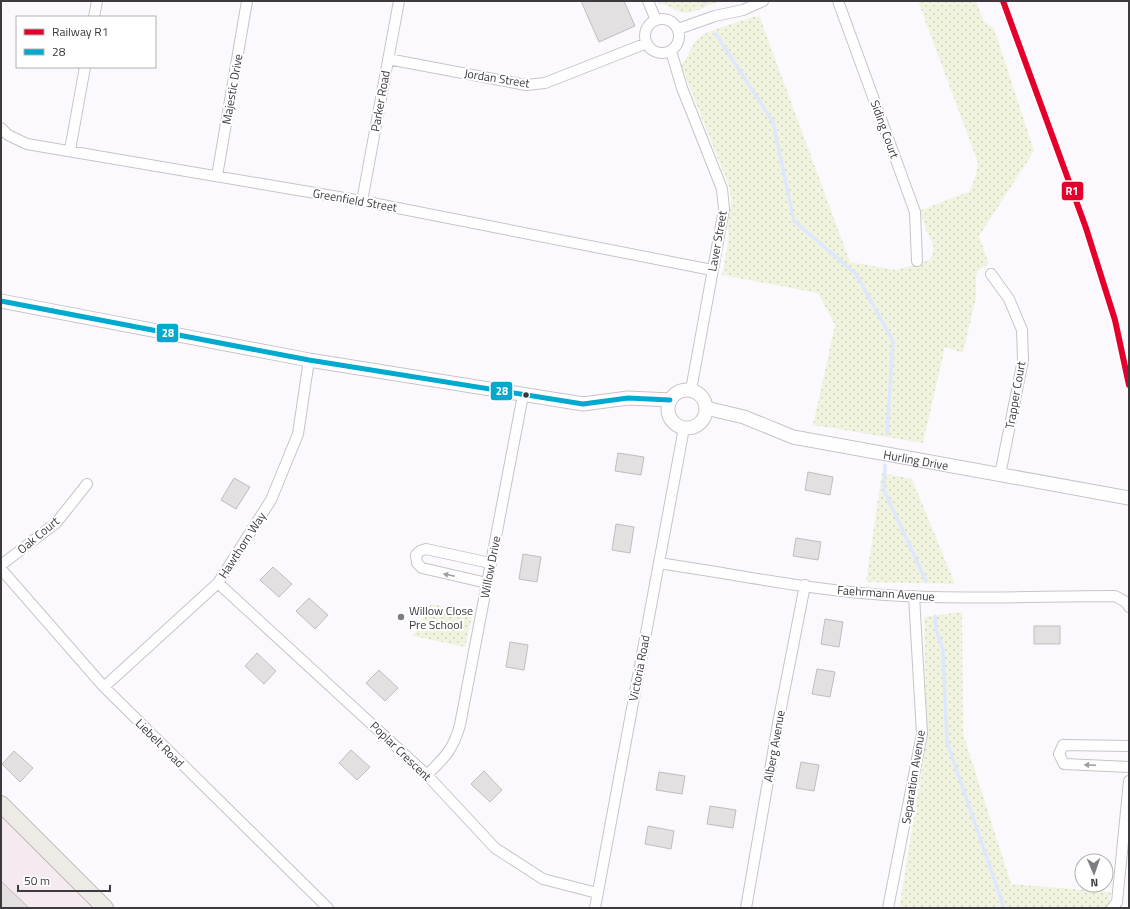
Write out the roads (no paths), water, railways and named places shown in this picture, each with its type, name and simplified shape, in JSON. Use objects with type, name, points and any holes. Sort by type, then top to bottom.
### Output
[{"type":"main road","points":[[1,804],[105,908]]},
{"type":"street","points":[[94,16],[97,1]]},
{"type":"street","name":"Majestic Drive","points":[[218,176],[247,1]]},
{"type":"street","name":"Parker Road","points":[[362,201],[399,1]]},
{"type":"street","points":[[648,1],[656,20]]},
{"type":"street","points":[[678,29],[715,16],[743,10],[762,1]]},
{"type":"street","name":"Siding Court","points":[[838,1],[915,212],[917,261]]},
{"type":"street","points":[[661,19],[671,21],[678,29],[678,44],[671,51],[660,53],[654,51],[646,43],[646,32],[656,20],[661,19]]},
{"type":"street","name":"Jordan Street","points":[[388,58],[526,85],[545,83],[646,43]]},
{"type":"street","name":"Laver Street","points":[[671,51],[682,88],[722,189],[724,209],[691,390]]},
{"type":"street","points":[[70,150],[85,68]]},
{"type":"street","name":"Greenfield Street","points":[[1,128],[8,135],[28,144],[362,201],[712,270]]},
{"type":"street","name":"Trapper Court","points":[[991,274],[1010,299],[1022,330],[1023,360],[1000,474]]},
{"type":"street","points":[[1,301],[309,360],[523,396],[583,404],[628,398],[670,400]]},
{"type":"street","name":"Hawthorn Way","points":[[104,687],[218,582],[271,500],[298,434],[309,360]]},
{"type":"street","points":[[691,390],[702,397],[706,408],[702,421],[691,428],[684,428],[672,421],[669,416],[668,409],[670,400],[679,391],[691,390]]},
{"type":"street","name":"Willow Drive","points":[[427,775],[449,753],[455,741],[465,706],[490,563],[523,396]]},
{"type":"street","name":"Hurling Drive","points":[[706,408],[744,417],[793,437],[1129,498]]},
{"type":"street","name":"Victoria Road","points":[[595,908],[684,428]]},
{"type":"street","name":"Oak Court","points":[[1,565],[56,523],[86,484]]},
{"type":"street","points":[[487,583],[422,568],[417,563],[416,555],[420,551],[426,549],[490,563]]},
{"type":"street","name":"Faehrmann Avenue","points":[[659,563],[860,593],[914,596],[1115,596],[1126,602],[1129,607]]},
{"type":"street","name":"Liebelt Road","points":[[1,569],[104,687],[328,908]]},
{"type":"street","name":"Poplar Crescent","points":[[218,582],[427,775],[495,848],[543,879],[597,893]]},
{"type":"street","name":"Alberg Avenue","points":[[746,908],[779,718],[805,585]]},
{"type":"street","name":"Separation Avenue","points":[[888,908],[922,734],[914,596]]},
{"type":"street","points":[[1129,746],[1063,745],[1059,754],[1064,764],[1129,767]]},
{"type":"street","points":[[1114,907],[1117,902],[1118,894],[1129,781]]},
{"type":"waterway","points":[[716,34],[773,122],[794,221],[856,274],[893,341],[887,434]]},
{"type":"waterway","points":[[885,465],[884,490],[926,581]]},
{"type":"waterway","points":[[935,616],[936,629],[943,650],[947,742],[1004,908]]},
{"type":"rail line","name":"R1","points":[[1003,1],[1086,228],[1115,320],[1129,385]]},
{"type":"place","name":"Willow Close Pre School","points":[[401,617]]}]
